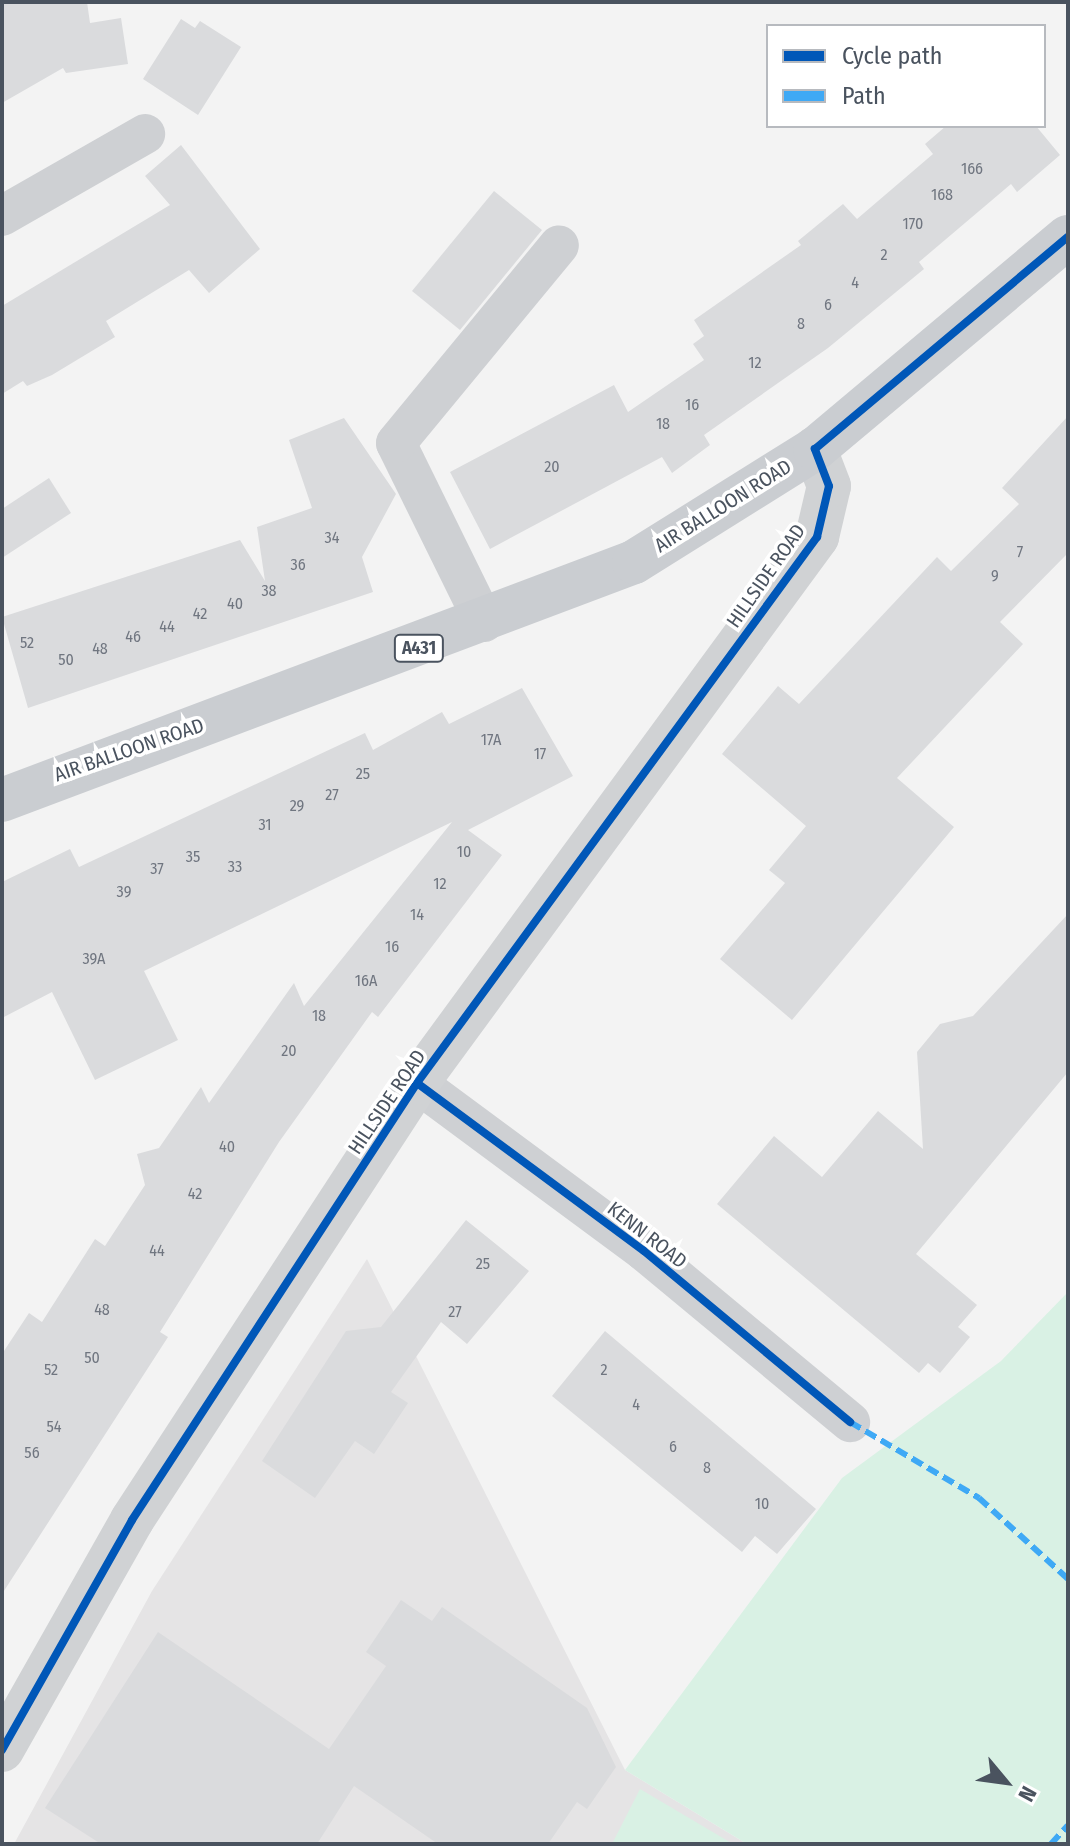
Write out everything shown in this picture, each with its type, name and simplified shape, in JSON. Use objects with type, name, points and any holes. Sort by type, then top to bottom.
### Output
[{"type":"main road","name":"AIR BALLOON ROAD","points":[[2,800],[484,622],[634,562],[815,449],[1013,289],[1068,237]]},
{"type":"street","points":[[2,216],[145,134]]},
{"type":"street","points":[[484,622],[396,443],[559,245]]},
{"type":"street","name":"HILLSIDE ROAD","points":[[2,1750],[132,1520],[417,1083],[817,537],[829,486],[815,449]]},
{"type":"street","name":"KENN ROAD","points":[[417,1083],[644,1251],[850,1422]]},
{"type":"shaded area","points":[[367,1259],[625,1770],[747,1844],[14,1844],[152,1591]]},
{"type":"green space","points":[[1068,1292],[1068,1844],[747,1844],[625,1770],[842,1478],[1001,1361]]},
{"type":"green space","points":[[640,1789],[733,1844],[612,1844]]},
{"type":"building","points":[[2,2],[87,2],[90,23],[121,18],[128,64],[66,73],[63,68],[2,103]]},
{"type":"building","points":[[181,19],[195,28],[200,21],[241,47],[198,115],[143,79]]},
{"type":"building","points":[[944,128],[1038,128],[1060,155],[1017,192],[1011,184],[919,262],[924,269],[828,348],[704,435],[710,445],[672,473],[662,457],[490,549],[450,472],[614,385],[628,412],[704,360],[693,344],[704,336],[694,320],[801,245],[798,241],[843,204],[857,219],[933,154],[925,144]]},
{"type":"building","points":[[181,145],[260,249],[209,293],[189,270],[106,321],[115,337],[52,375],[27,386],[23,381],[2,394],[2,306],[170,205],[145,176]]},
{"type":"building","points":[[494,191],[542,230],[460,330],[412,291]]},
{"type":"building","points":[[1068,416],[1068,553],[1000,622],[1023,644],[897,778],[954,827],[792,1020],[720,959],[785,883],[769,870],[806,826],[722,754],[778,686],[799,704],[937,557],[951,571],[1019,504],[1002,488]]},
{"type":"building","points":[[344,418],[396,494],[362,557],[373,592],[28,708],[2,617],[240,540],[265,581],[257,527],[312,508],[289,440]]},
{"type":"building","points":[[49,478],[71,513],[2,558],[2,509]]},
{"type":"building","points":[[522,688],[573,776],[468,830],[502,855],[378,1017],[372,1012],[279,1142],[160,1332],[168,1337],[2,1594],[2,1354],[29,1313],[42,1322],[95,1239],[105,1246],[145,1185],[137,1154],[159,1148],[201,1087],[209,1103],[294,983],[304,1006],[452,822],[144,971],[178,1040],[95,1080],[52,992],[2,1018],[2,882],[70,849],[79,867],[365,733],[373,750],[442,712],[449,724]]},
{"type":"building","points":[[1068,914],[1068,1072],[916,1254],[977,1305],[958,1327],[970,1337],[940,1373],[928,1363],[919,1373],[717,1204],[774,1136],[822,1177],[878,1111],[923,1149],[917,1052],[940,1024],[973,1016]]},
{"type":"building","points":[[466,1220],[529,1271],[467,1344],[441,1322],[391,1392],[408,1403],[374,1454],[355,1441],[315,1498],[262,1461],[346,1331],[381,1327]]},
{"type":"building","points":[[605,1331],[816,1509],[777,1554],[755,1536],[742,1552],[552,1396]]},
{"type":"building","points":[[401,1600],[432,1621],[442,1607],[587,1708],[616,1767],[587,1809],[577,1802],[548,1844],[438,1844],[354,1786],[317,1844],[101,1844],[45,1808],[158,1632],[329,1749],[386,1666],[366,1652]]},
{"type":"marked path","points":[[850,1422],[979,1498],[1068,1579]]},
{"type":"marked path","points":[[1051,1844],[1068,1825]]},
{"type":"cycle path","points":[[2,1750],[132,1520],[417,1083],[817,537],[829,486],[815,449],[1068,237]]},
{"type":"cycle path","points":[[417,1083],[644,1251],[850,1422]]}]
